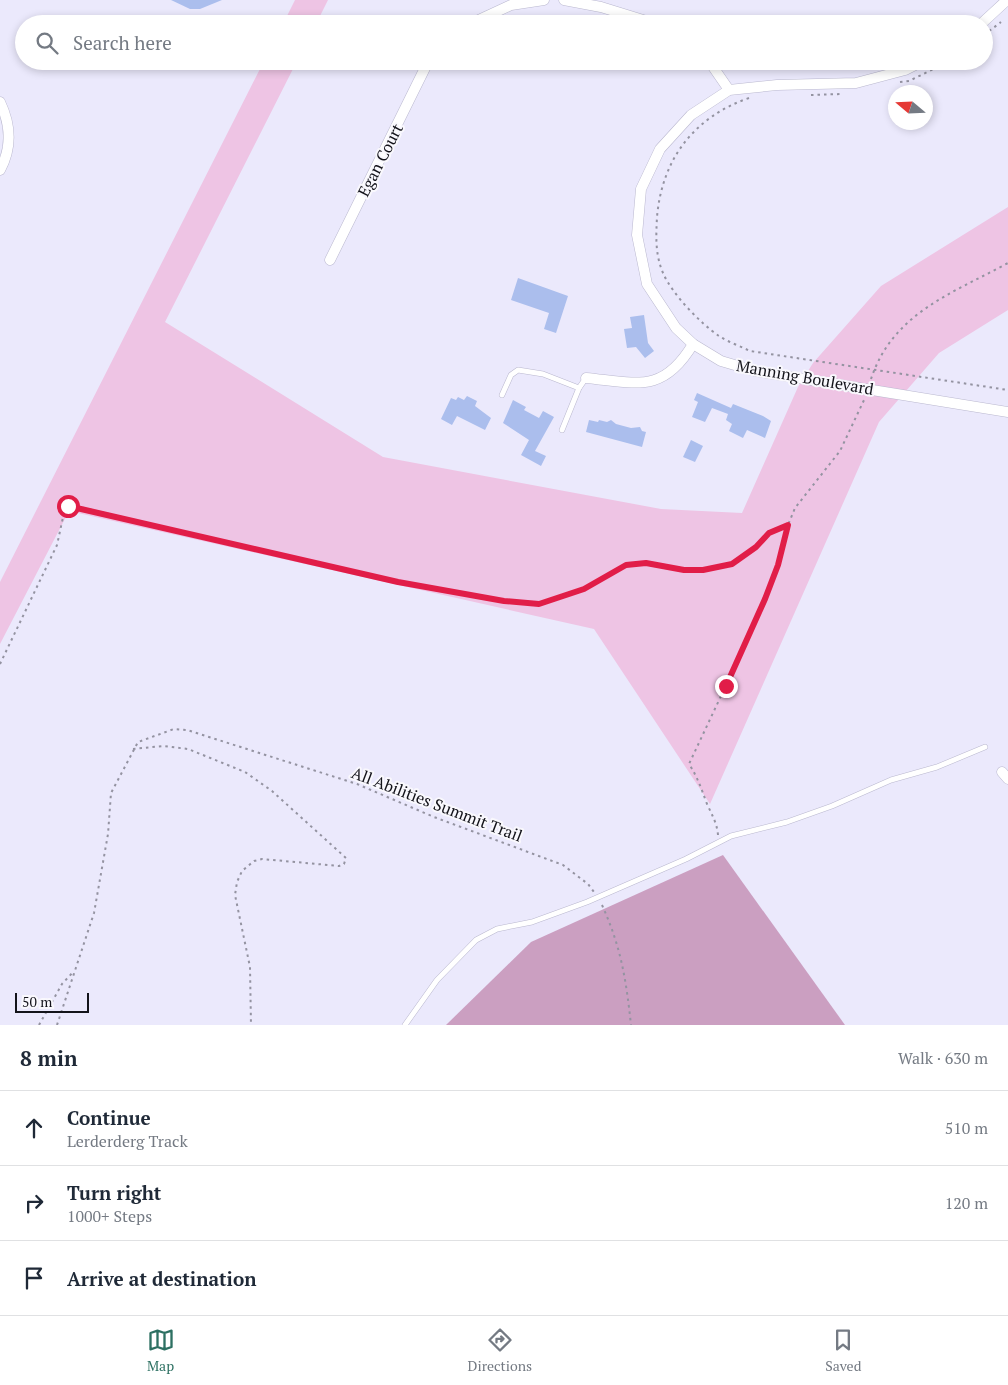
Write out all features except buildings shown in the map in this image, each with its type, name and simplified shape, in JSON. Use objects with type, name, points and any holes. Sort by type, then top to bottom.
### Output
[{"type":"street","points":[[489,15],[511,5],[544,0]]},
{"type":"street","points":[[564,0],[601,7],[627,15]]},
{"type":"street","points":[[991,15],[1007,0]]},
{"type":"street","name":"Egan Court","points":[[330,260],[424,70]]},
{"type":"street","points":[[715,70],[729,90]]},
{"type":"street","name":"Manning Boulevard","points":[[905,70],[856,83],[777,85],[729,90],[691,115],[660,149],[641,189],[637,235],[647,284],[676,328],[693,344],[720,361],[756,371],[1008,412]]},
{"type":"street","points":[[0,102],[5,113],[10,135],[6,159],[0,170]]},
{"type":"street","points":[[586,378],[652,383],[667,376],[687,355],[693,344]]},
{"type":"lane","points":[[502,395],[511,374],[518,370],[543,374],[580,388]]},
{"type":"lane","points":[[562,430],[586,378]]},
{"type":"lane","points":[[405,1025],[437,980],[476,940],[497,929],[532,922],[598,898],[686,860],[731,836],[787,822],[832,806],[891,780],[937,767],[985,747]]},
{"type":"path","points":[[993,28],[1000,22]]},
{"type":"path","points":[[892,84],[910,81],[932,70]]},
{"type":"path","points":[[803,95],[830,96],[848,92]]},
{"type":"path","points":[[753,97],[728,105],[705,121],[688,137],[671,162],[659,197],[655,243],[664,274],[688,308],[719,336],[750,351],[1008,390]]},
{"type":"path","points":[[716,842],[718,833],[714,816],[708,806],[700,781],[689,764],[760,613],[778,565],[788,525],[804,494],[840,451],[863,404],[873,369],[888,342],[920,310],[1008,263]]},
{"type":"path","points":[[0,664],[56,545],[65,508],[71,505],[398,582],[504,601],[539,604],[584,589],[626,565],[646,563],[684,570],[703,570],[732,564],[756,547],[769,533],[788,525]]},
{"type":"path","name":"All Abilities Summit Trail","points":[[133,749],[138,742],[174,729],[187,730],[340,778],[563,865],[588,884],[598,898],[620,951],[625,972],[631,1025]]},
{"type":"path","points":[[57,1025],[94,913],[108,834],[111,793],[133,749],[163,746],[188,749],[245,772],[272,791],[346,858],[344,864],[339,866],[258,859],[245,866],[242,871],[237,882],[235,895],[250,967],[251,1025]]},
{"type":"path","points":[[39,1025],[62,984],[75,970]]},
{"type":"shaded area","points":[[295,0],[328,0],[320,15],[288,15]]},
{"type":"shaded area","points":[[259,70],[292,70],[165,322],[383,457],[661,509],[742,513],[798,387],[813,363],[881,286],[1008,207],[1008,310],[939,353],[879,422],[710,804],[594,629],[69,511],[0,644],[0,582]]},
{"type":"shaded area","points":[[723,855],[845,1025],[446,1025],[531,942]]},
{"type":"route","points":[[68,506],[71,505],[110,516],[398,582],[504,601],[539,604],[570,596],[626,565],[646,563],[684,570],[703,570],[732,564],[756,547],[769,533],[788,525],[778,565],[760,613],[734,665],[726,686]]}]
